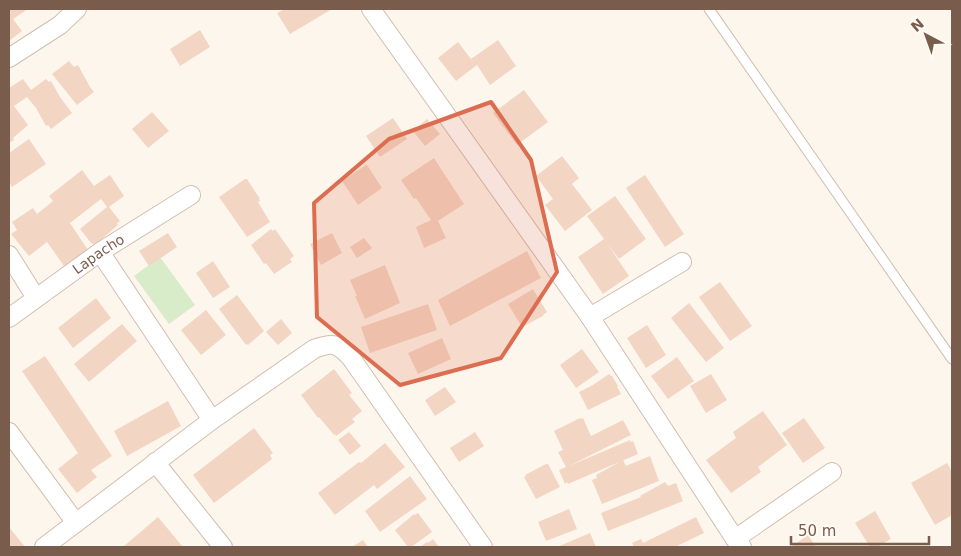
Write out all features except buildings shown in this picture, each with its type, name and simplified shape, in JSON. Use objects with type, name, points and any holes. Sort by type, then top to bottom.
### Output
[{"type":"street","points":[[9,58],[60,25],[77,9]]},
{"type":"street","points":[[371,9],[590,317],[739,543],[832,472]]},
{"type":"street","name":"Lapacho","points":[[9,318],[100,252],[190,195]]},
{"type":"street","points":[[100,252],[212,420]]},
{"type":"street","points":[[9,255],[36,298]]},
{"type":"street","points":[[590,317],[682,262]]},
{"type":"street","points":[[44,547],[212,420],[314,349],[328,344],[341,347],[351,358],[483,547]]},
{"type":"street","points":[[9,432],[76,524]]},
{"type":"street","points":[[155,462],[223,547]]},
{"type":"lane","points":[[709,9],[952,359]]},
{"type":"highlighted area","points":[[491,102],[531,160],[557,272],[501,358],[400,385],[317,317],[314,203],[389,139]]},
{"type":"green space","points":[[160,257],[195,305],[169,324],[134,276]]}]
